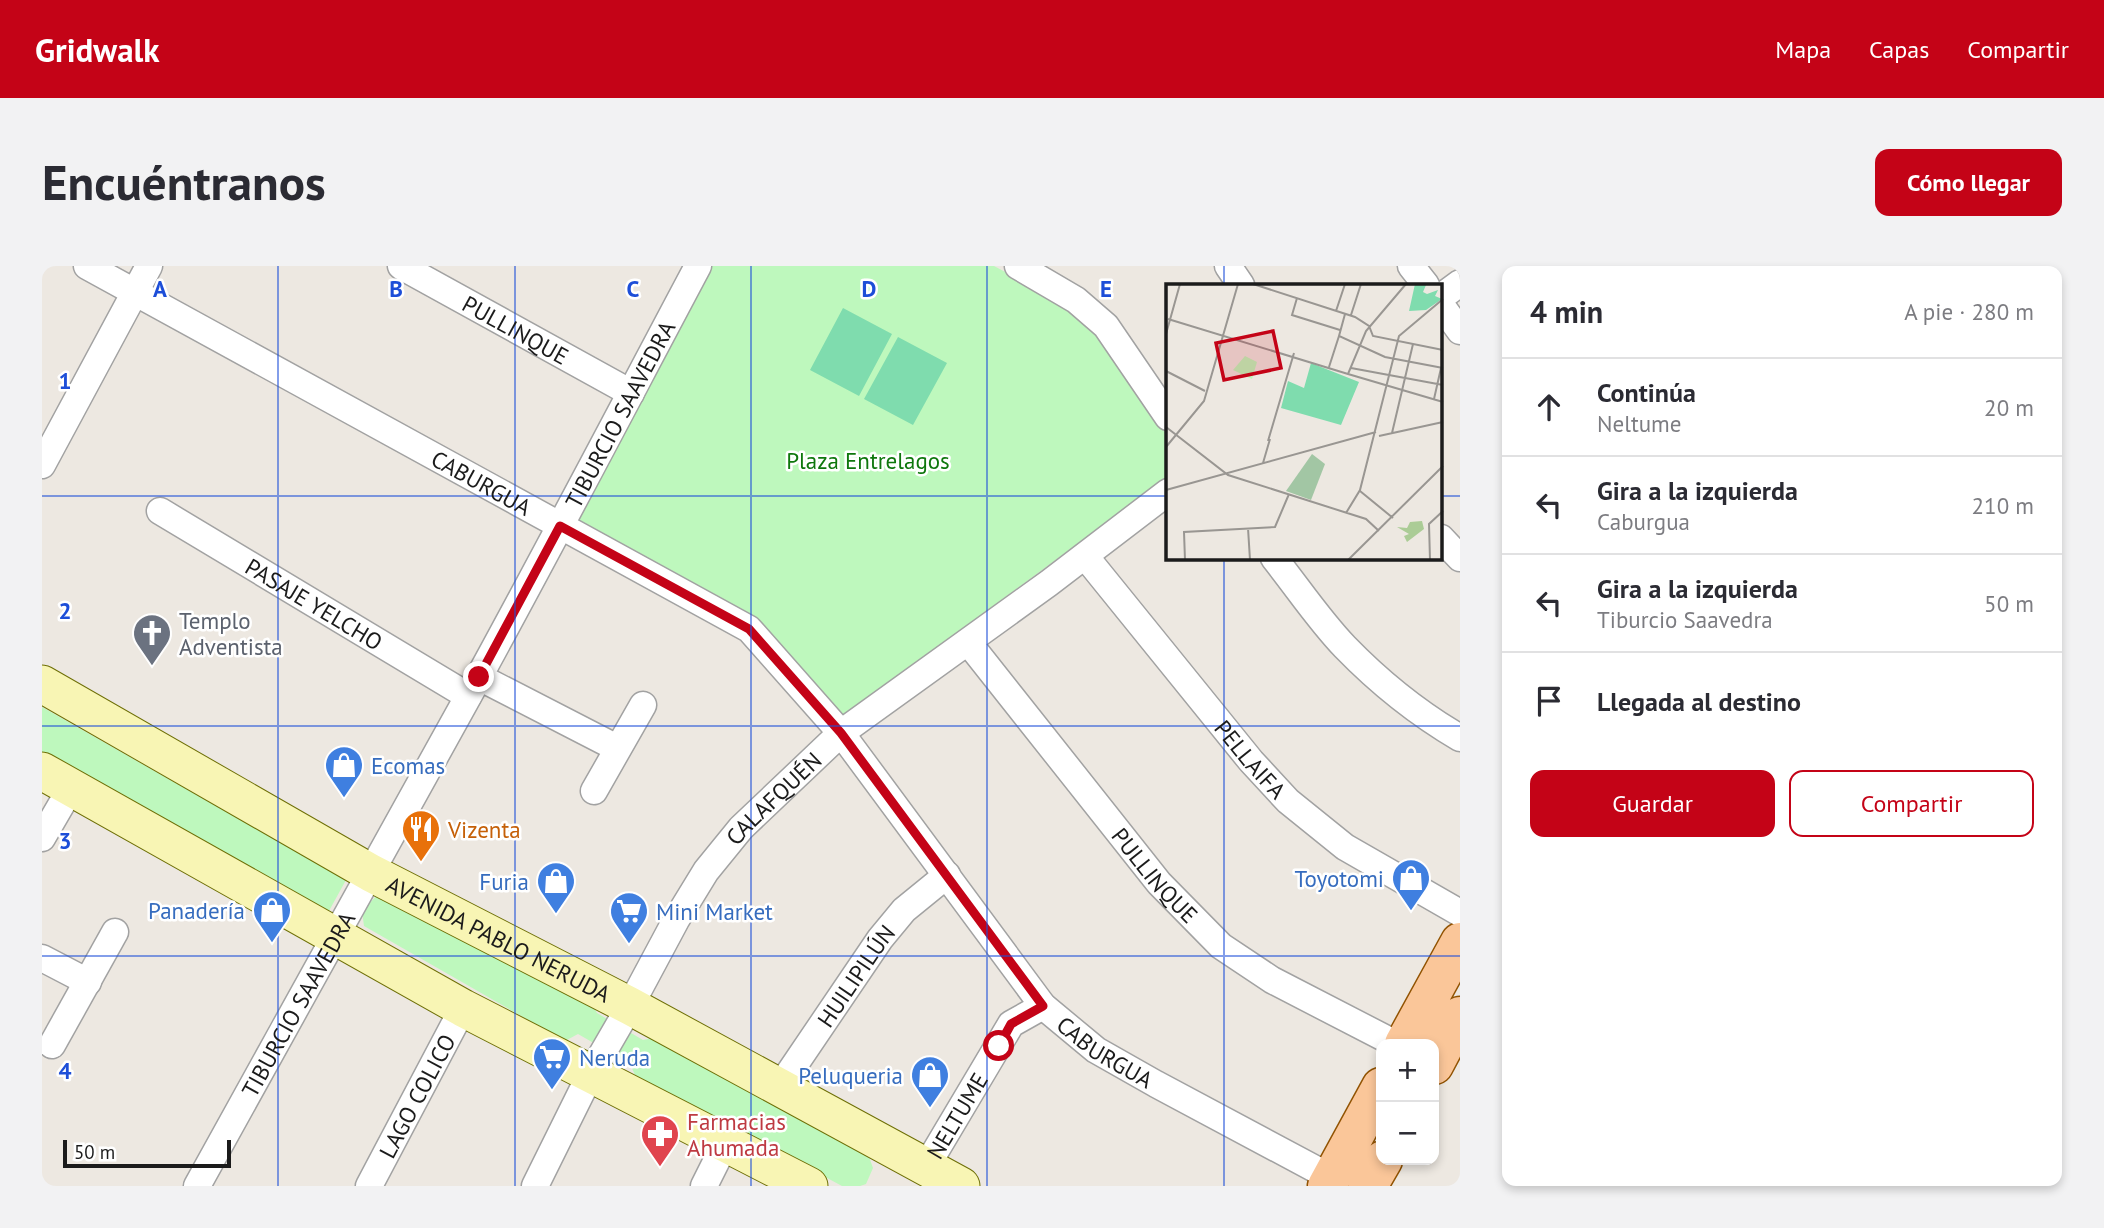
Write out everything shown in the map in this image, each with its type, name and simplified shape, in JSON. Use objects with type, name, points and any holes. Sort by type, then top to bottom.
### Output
[{"type":"main road","name":"AVENIDA PABLO NERUDA","points":[[42,684],[371,873],[630,1006],[961,1186]]},
{"type":"main road","points":[[56,780],[463,1008],[809,1186]]},
{"type":"main road","points":[[1407,1039],[1460,942]]},
{"type":"main road","points":[[1439,1056],[1460,1016]]},
{"type":"main road","points":[[1345,1179],[1376,1100]]},
{"type":"main road","points":[[1345,1179],[1376,1163]]},
{"type":"street","name":"CABURGUA","points":[[87,266],[749,629],[841,733],[1043,1006],[1096,1050],[1156,1084],[1345,1179]]},
{"type":"street","points":[[42,465],[149,266]]},
{"type":"street","name":"PULLINQUE","points":[[401,266],[631,393]]},
{"type":"street","name":"TIBURCIO SAAVEDRA","points":[[197,1186],[474,687],[698,266]]},
{"type":"street","points":[[1018,266],[1076,300],[1106,326],[1166,414]]},
{"type":"street","points":[[1228,266],[1240,284]]},
{"type":"street","points":[[1411,266],[1425,284]]},
{"type":"street","points":[[1442,297],[1460,283]]},
{"type":"street","points":[[1442,306],[1460,331]]},
{"type":"street","name":"CALAFQUÉN","points":[[535,1186],[590,1075],[676,920],[706,871],[741,828],[841,733],[1085,556],[1166,494]]},
{"type":"street","name":"PASAJE YELCHO","points":[[159,511],[474,687],[617,748]]},
{"type":"street","points":[[1442,539],[1460,558]]},
{"type":"street","name":"PELLAIFA","points":[[1085,556],[1251,761],[1288,801],[1345,847],[1460,913]]},
{"type":"street","points":[[1276,560],[1345,647],[1384,682],[1460,738]]},
{"type":"street","name":"PULLINQUE","points":[[968,642],[1159,883],[1221,946],[1272,980],[1386,1039]]},
{"type":"street","points":[[594,791],[643,705]]},
{"type":"street","points":[[42,838],[56,780]]},
{"type":"street","name":"HUILIPILÚN","points":[[779,1088],[880,939],[904,910],[947,874]]},
{"type":"street","points":[[52,1045],[116,932]]},
{"type":"street","points":[[42,958],[88,982]]},
{"type":"street","name":"NELTUME","points":[[926,1167],[1011,1024],[1043,1006]]},
{"type":"street","name":"LAGO COLICO","points":[[369,1186],[463,1008]]},
{"type":"street","points":[[704,1186],[726,1142]]},
{"type":"green space","name":"Plaza Entrelagos","points":[[711,266],[994,266],[1066,304],[1101,334],[1166,434],[1166,478],[843,717],[757,620],[576,521]]},
{"type":"green space","points":[[843,308],[892,334],[859,396],[810,370]]},
{"type":"green space","points":[[898,337],[947,363],[913,425],[864,399]]},
{"type":"green space","points":[[42,707],[346,880],[324,920],[42,762]]},
{"type":"green space","points":[[380,892],[587,995],[597,1013],[643,1040],[657,1037],[867,1151],[873,1168],[866,1184],[842,1186],[635,1075],[630,1064],[578,1034],[565,1041],[364,926],[362,911]]},
{"type":"place","name":"Templo Adventista","points":[[152,667]]},
{"type":"place","name":"Ecomas","points":[[344,799]]},
{"type":"place","name":"Vizenta","points":[[421,863]]},
{"type":"place","name":"Toyotomi","points":[[1411,912]]},
{"type":"place","name":"Furia","points":[[556,915]]},
{"type":"place","name":"Panadería","points":[[272,944]]},
{"type":"place","name":"Mini Market","points":[[629,945]]},
{"type":"place","name":"Neruda","points":[[552,1091]]},
{"type":"place","name":"Peluqueria","points":[[930,1109]]},
{"type":"place","name":"Farmacias Ahumada","points":[[660,1168]]},
{"type":"route","points":[[479,677],[560,526],[749,629],[841,733],[1043,1006],[1011,1024],[999,1046]]}]
